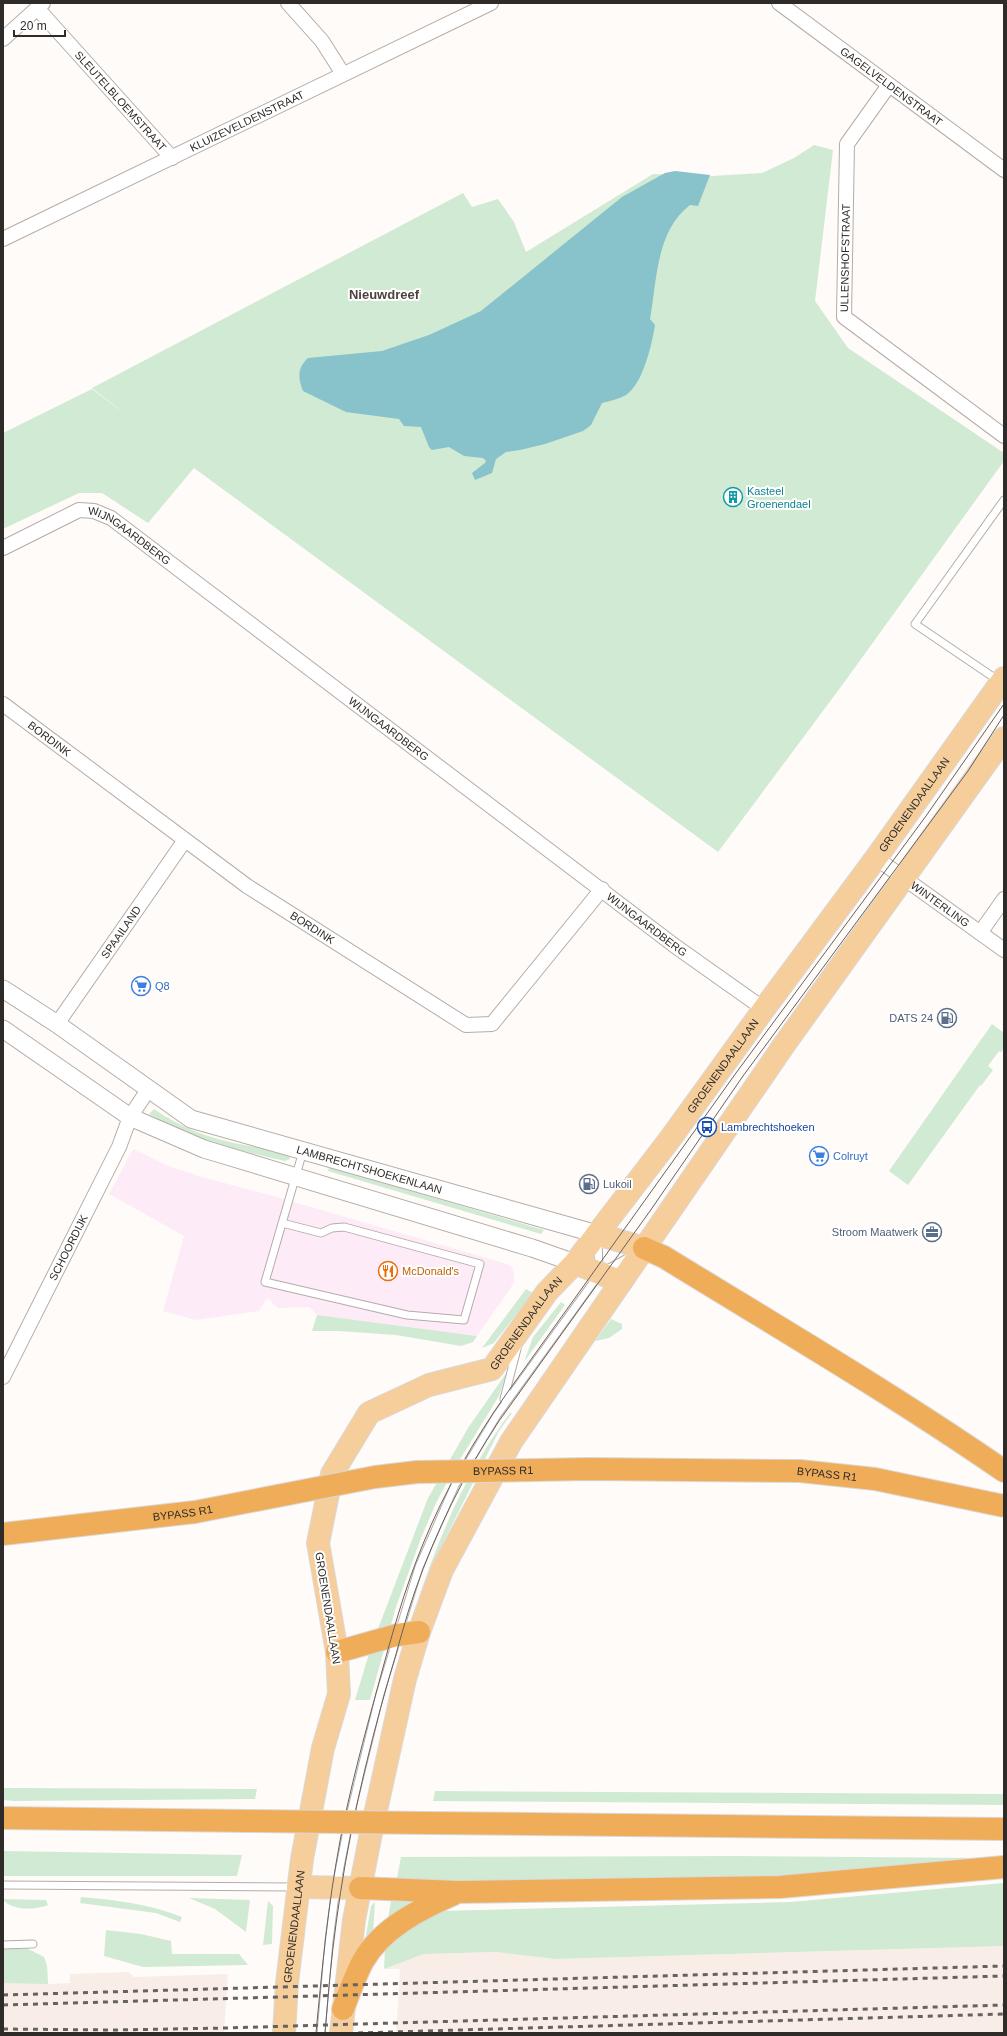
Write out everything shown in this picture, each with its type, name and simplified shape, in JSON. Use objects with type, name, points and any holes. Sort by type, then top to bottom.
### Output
[{"type":"highway","points":[[644,1248],[664,1256],[959,1440],[1004,1471]]},
{"type":"highway","name":"BYPASS R1","points":[[3,1534],[195,1512],[376,1477],[417,1472],[590,1469],[800,1471],[875,1479],[1004,1506]]},
{"type":"highway","points":[[337,1652],[396,1635],[419,1632]]},
{"type":"highway","points":[[3,1818],[1004,1829]]},
{"type":"highway","points":[[360,1888],[458,1892],[780,1887],[1004,1867]]},
{"type":"highway","points":[[343,2009],[364,1960],[376,1944],[403,1920],[458,1892]]},
{"type":"main road","name":"GROENENDAALLAAN","points":[[284,2033],[287,1983],[298,1887],[322,1748],[339,1694],[337,1652],[318,1543],[332,1474],[369,1413],[429,1386],[492,1369],[547,1292],[575,1263],[670,1139],[876,858],[1002,680]]},
{"type":"main road","points":[[341,2033],[354,1920],[405,1679],[419,1632],[442,1570],[511,1442],[788,1038],[904,879],[1004,738]]},
{"type":"main road","points":[[597,1234],[644,1248]]},
{"type":"main road","points":[[575,1263],[621,1282]]},
{"type":"main road","points":[[298,1887],[360,1888]]},
{"type":"street","points":[[288,3],[322,41],[343,74]]},
{"type":"street","name":"KLUIZEVELDENSTRAAT","points":[[3,239],[491,3]]},
{"type":"street","name":"GAGELVELDENSTRAAT","points":[[778,3],[1004,170]]},
{"type":"street","points":[[3,39],[40,6]]},
{"type":"street","name":"SLEUTELBLOEMSTRAAT","points":[[40,6],[172,158]]},
{"type":"street","name":"ULLENSHOFSTRAAT","points":[[889,85],[847,144],[844,317],[1004,436]]},
{"type":"street","name":"WIJNGAARDBERG","points":[[3,548],[79,510],[94,511],[111,518],[602,889],[675,946],[764,1009]]},
{"type":"street","name":"BORDINK","points":[[3,704],[247,886],[466,1025],[492,1024],[602,889]]},
{"type":"street","name":"SPAAILAND","points":[[57,1024],[185,840]]},
{"type":"street","name":"WINTERLING","points":[[876,858],[1004,950]]},
{"type":"street","points":[[980,933],[1004,899]]},
{"type":"street","name":"LAMBRECHTSHOEKENLAAN","points":[[3,989],[57,1024],[148,1090],[191,1119],[232,1129],[303,1151],[597,1234]]},
{"type":"street","points":[[3,1029],[130,1116],[204,1149],[532,1248],[575,1263]]},
{"type":"street","points":[[130,1116],[148,1090]]},
{"type":"street","name":"SCHOORDIJK","points":[[3,1377],[119,1147],[130,1116]]},
{"type":"lane","points":[[1002,680],[915,624],[1004,500]]},
{"type":"lane","points":[[282,1223],[321,1233],[332,1228],[344,1227],[480,1264],[464,1320],[407,1315],[265,1282],[294,1177],[303,1151]]},
{"type":"lane","points":[[597,1234],[600,1273]]},
{"type":"lane","points":[[496,1415],[600,1273],[644,1248]]},
{"type":"lane","points":[[321,2033],[327,1961],[336,1887],[363,1756],[396,1635],[419,1567],[436,1526],[455,1485],[496,1415],[507,1393],[523,1324]]},
{"type":"lane","points":[[3,1885],[298,1887]]},
{"type":"lane","points":[[3,1944],[33,1944]]},
{"type":"shaded area","points":[[133,1149],[169,1166],[202,1177],[277,1197],[507,1264],[512,1267],[514,1272],[514,1283],[477,1336],[317,1315],[309,1307],[278,1308],[267,1298],[259,1311],[196,1320],[163,1311],[184,1236],[109,1194]]},
{"type":"shaded area","points":[[1004,1946],[1004,2033],[396,2033],[400,1969],[384,1969],[424,1954],[496,1952],[555,1959]]},
{"type":"shaded area","points":[[3,1949],[28,1949],[44,1957],[47,1966],[48,1984],[70,1983],[70,1974],[129,1972],[134,1977],[228,1974],[224,2033],[3,2033]]},
{"type":"green space","points":[[814,145],[833,150],[815,301],[848,348],[1004,453],[1004,461],[843,684],[718,852],[194,468],[148,523],[102,493],[79,493],[3,529],[3,433],[92,389],[129,417],[92,388],[463,193],[472,207],[498,199],[514,222],[526,252],[653,174],[712,176],[762,173],[794,158]]},
{"type":"green space","points":[[992,1024],[1004,1033],[1004,1048],[1001,1052],[999,1051],[988,1066],[993,1070],[981,1086],[980,1085],[908,1185],[889,1171]]},
{"type":"green space","points":[[154,1109],[175,1122],[197,1132],[232,1143],[289,1153],[290,1159],[285,1161],[267,1157],[215,1143],[181,1131],[149,1114]]},
{"type":"green space","points":[[329,1167],[544,1230],[541,1234],[328,1171]]},
{"type":"green space","points":[[526,1289],[533,1293],[494,1343],[482,1348]]},
{"type":"green space","points":[[561,1302],[565,1305],[524,1362],[533,1337]]},
{"type":"green space","points":[[317,1315],[477,1336],[473,1342],[461,1346],[396,1335],[338,1331],[312,1331]]},
{"type":"green space","points":[[611,1319],[622,1324],[622,1329],[609,1338],[595,1341]]},
{"type":"green space","points":[[507,1372],[499,1396],[454,1469],[436,1503],[421,1538],[396,1607],[370,1700],[355,1700],[371,1647],[428,1498],[468,1428]]},
{"type":"green space","points":[[510,1413],[512,1413],[499,1431],[437,1555],[420,1600],[395,1676],[416,1607],[440,1539],[471,1474],[489,1443]]},
{"type":"green space","points":[[3,1788],[257,1789],[255,1799],[15,1801],[3,1800]]},
{"type":"green space","points":[[435,1791],[1004,1794],[1004,1805],[433,1801]]},
{"type":"green space","points":[[3,1851],[242,1855],[237,1876],[3,1876]]},
{"type":"green space","points":[[735,1856],[988,1858],[810,1876],[396,1883],[401,1857]]},
{"type":"green space","points":[[1004,1883],[1004,1946],[555,1959],[496,1952],[424,1954],[384,1969],[385,1949],[388,1943],[437,1911],[791,1902]]},
{"type":"green space","points":[[81,1897],[132,1903],[182,1917],[180,1922],[156,1913],[80,1903]]},
{"type":"green space","points":[[189,1898],[250,1900],[246,1932],[215,1909]]},
{"type":"green space","points":[[3,1899],[46,1900],[48,1905],[37,1908],[24,1908],[11,1906]]},
{"type":"green space","points":[[268,1901],[273,1906],[272,1944],[263,1945]]},
{"type":"green space","points":[[391,1901],[420,1902],[387,1924]]},
{"type":"green space","points":[[375,1902],[373,1935],[365,1941],[371,1906]]},
{"type":"green space","points":[[106,1930],[141,1934],[171,1941],[172,1954],[239,1954],[248,1965],[143,1967],[104,1956]]},
{"type":"green space","points":[[3,1949],[28,1949],[44,1957],[47,1966],[48,1984],[3,1983]]},
{"type":"water","points":[[675,171],[710,175],[698,206],[690,205],[679,216],[670,228],[664,242],[657,273],[650,319],[655,325],[646,363],[632,390],[626,395],[602,403],[591,425],[583,431],[545,444],[506,452],[496,459],[492,473],[475,480],[472,473],[485,463],[486,461],[483,458],[464,456],[449,447],[432,450],[429,447],[421,427],[404,426],[399,419],[346,412],[303,391],[299,377],[300,369],[308,358],[382,351],[429,335],[481,311],[622,197],[665,173]]},
{"type":"tram line","points":[[316,2033],[332,1889],[340,1841],[362,1744],[404,1596],[416,1561],[441,1504],[472,1447],[507,1393],[736,1073],[926,816],[1004,704]]},
{"type":"tram line","points":[[325,2033],[340,1893],[358,1800],[381,1708],[415,1591],[432,1547],[452,1503],[474,1461],[499,1421],[650,1211],[743,1076],[968,771],[1004,715]]},
{"type":"railway","points":[[3,1995],[1004,1966]]},
{"type":"railway","points":[[3,2005],[1004,1976]]},
{"type":"railway","points":[[3,2029],[115,2030],[225,2028],[1004,2005]]},
{"type":"railway","points":[[358,2033],[1004,2014]]},
{"type":"place","name":"Kasteel Groenendael","points":[[733,497]]},
{"type":"place","name":"Q8","points":[[141,986]]},
{"type":"place","name":"DATS 24","points":[[947,1018]]},
{"type":"place","name":"Lambrechtshoeken","points":[[707,1127]]},
{"type":"place","name":"Colruyt","points":[[819,1156]]},
{"type":"place","name":"Lukoil","points":[[589,1184]]},
{"type":"place","name":"Stroom Maatwerk","points":[[932,1232]]},
{"type":"place","name":"McDonald's","points":[[388,1271]]},
{"type":"district","name":"Nieuwdreef","points":[[384,294]]}]
